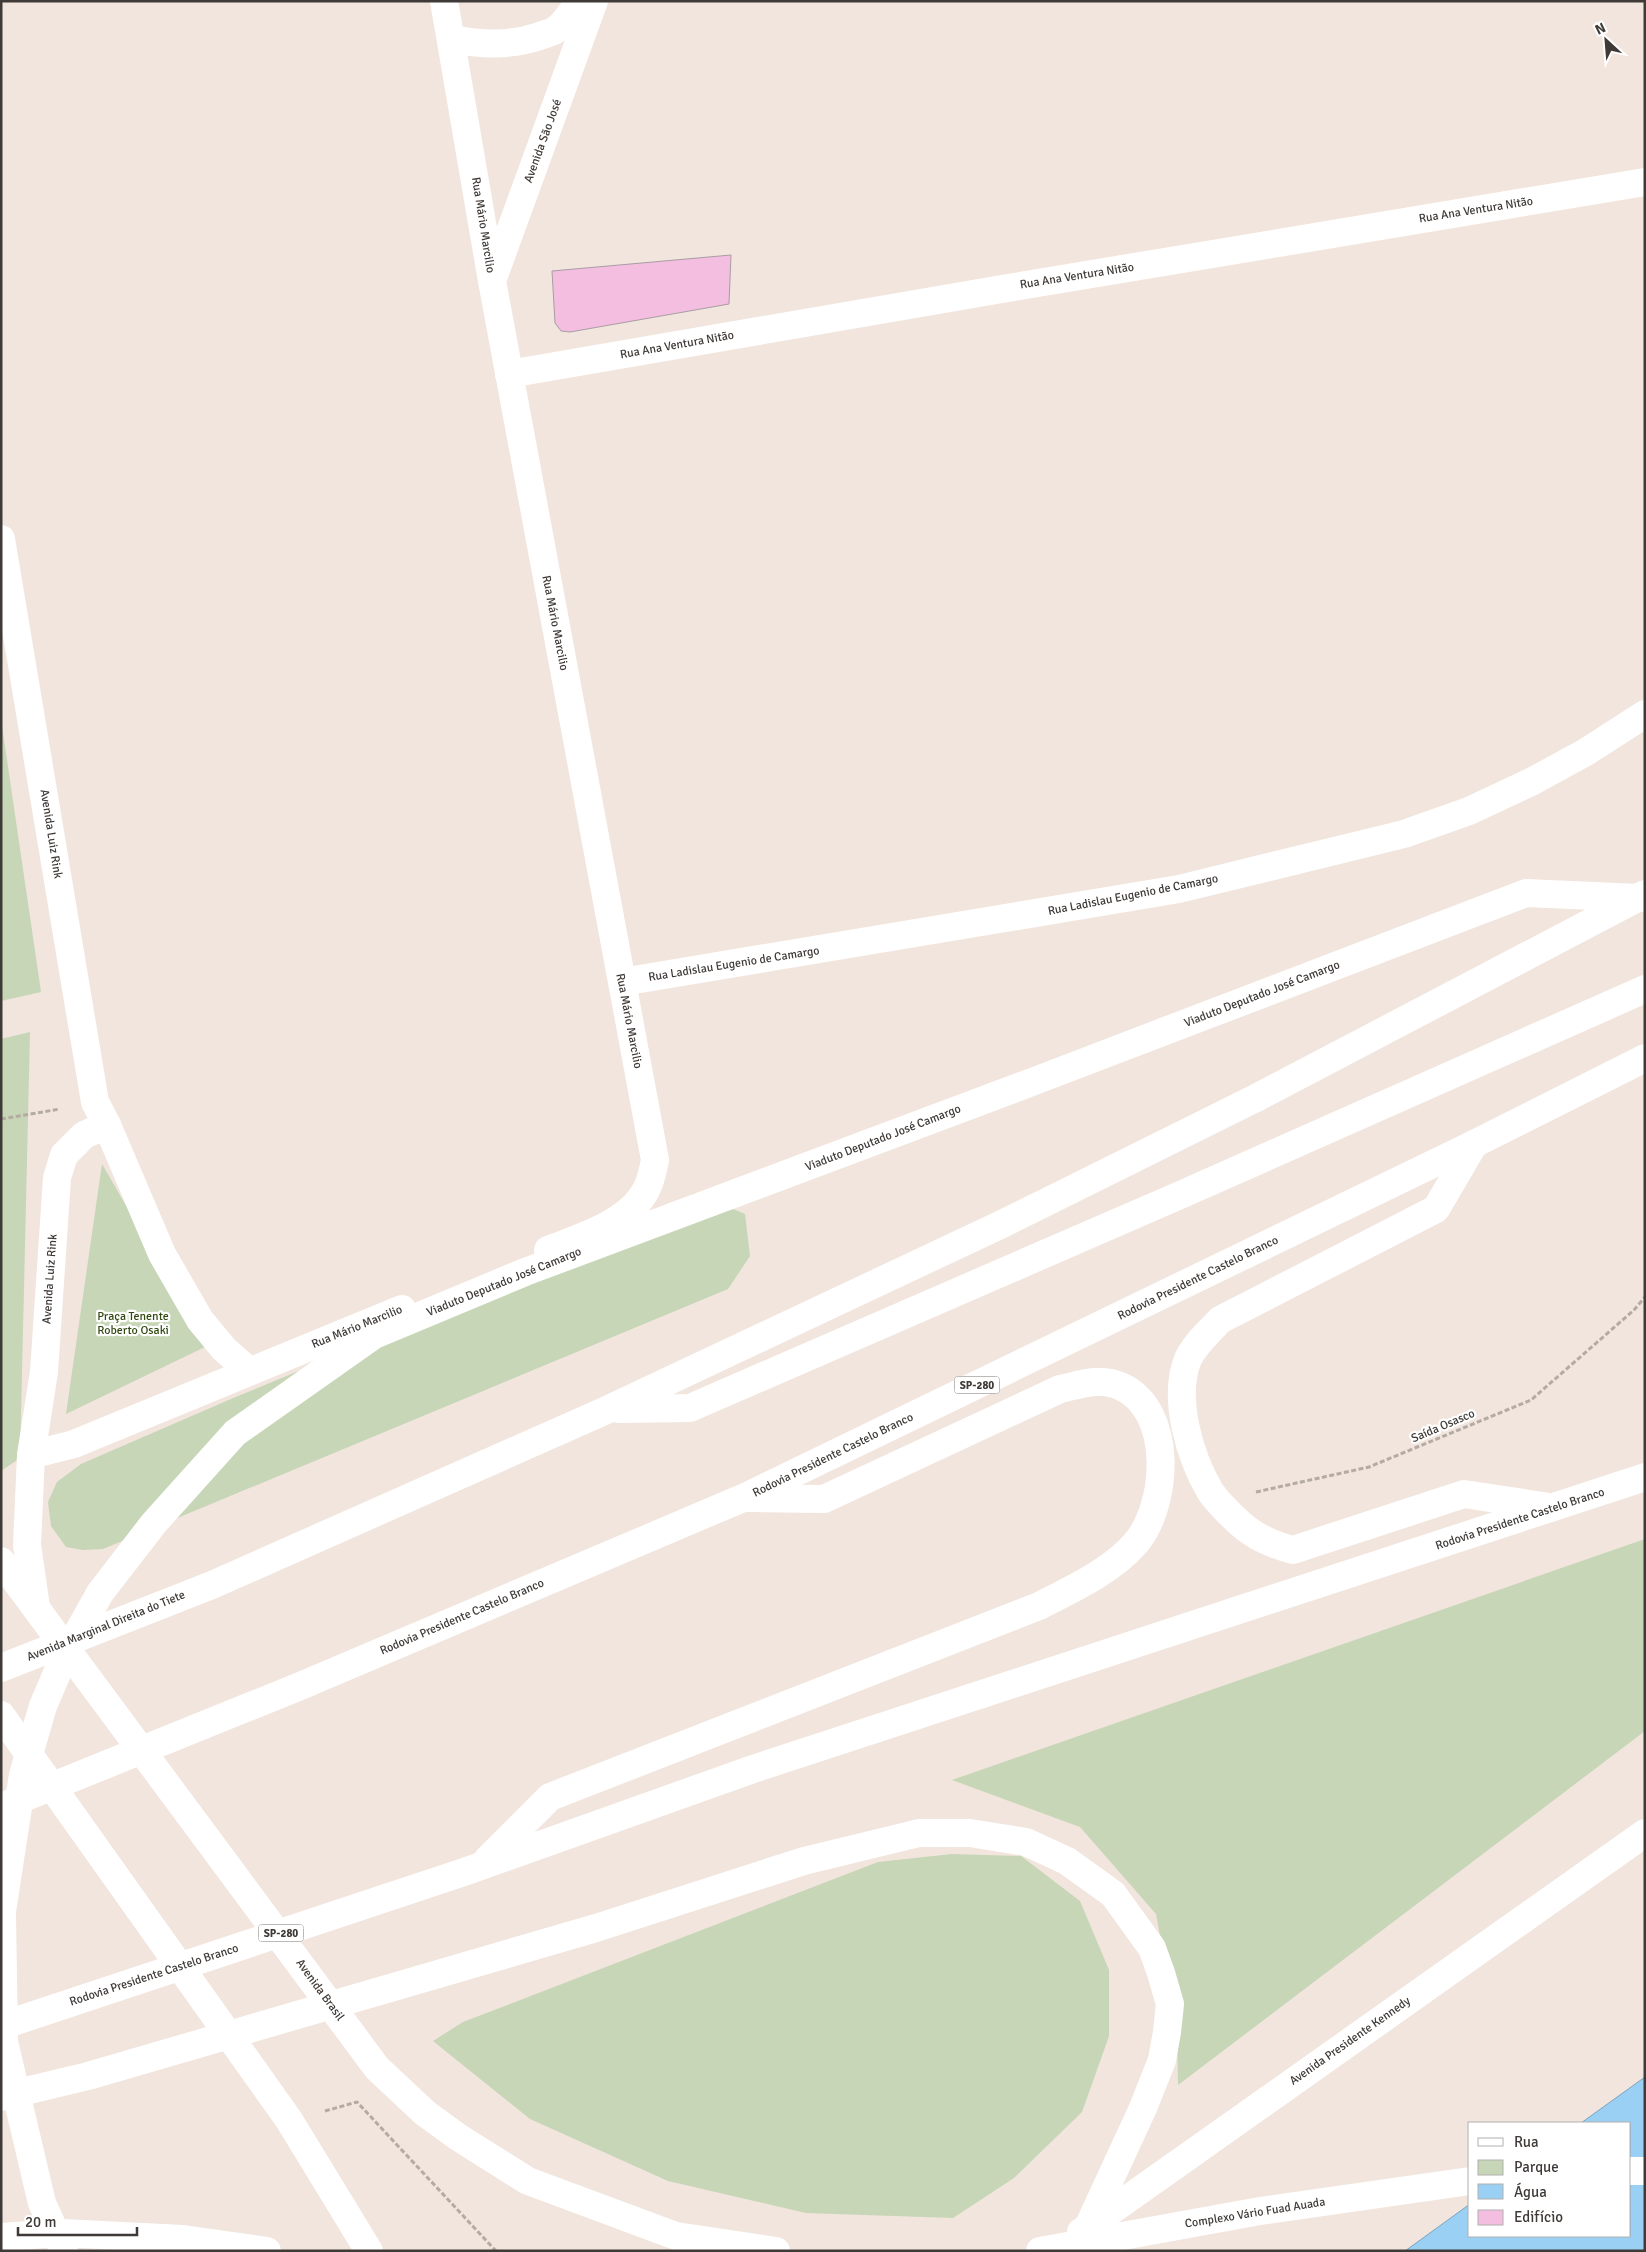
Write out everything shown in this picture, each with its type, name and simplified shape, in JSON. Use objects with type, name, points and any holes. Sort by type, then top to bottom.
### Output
[{"type":"main road","name":"Rua Mário Marcilio","points":[[31,1455],[74,1444],[610,1224],[635,1205],[646,1190],[655,1160],[509,374],[444,1]]},
{"type":"main road","points":[[452,39],[478,44],[504,44],[529,40],[554,31],[569,16],[579,1]]},
{"type":"main road","name":"Avenida São José","points":[[492,280],[594,1]]},
{"type":"main road","name":"Rua Ana Ventura Nitão","points":[[509,374],[1002,289],[1645,182]]},
{"type":"main road","name":"Avenida Luiz Rink","points":[[1,539],[101,1114],[162,1254],[200,1320],[224,1349],[249,1371]]},
{"type":"main road","name":"Rua Ladislau Eugenio de Camargo","points":[[622,982],[1179,889],[1404,834],[1468,811],[1533,781],[1586,752],[1645,714]]},
{"type":"main road","name":"Viaduto Deputado José Camargo","points":[[64,2251],[42,2203],[4,2042],[2,1911],[23,1775],[43,1706],[62,1659],[100,1593],[154,1523],[235,1434],[374,1335],[525,1272],[1032,1082],[1526,892],[1642,896]]},
{"type":"main road","name":"Avenida Marginal Direita do Tiete","points":[[1,1668],[212,1585],[609,1410],[1000,1225],[1256,1098],[1642,896]]},
{"type":"main road","points":[[609,1410],[690,1408],[1196,1188],[1645,989]]},
{"type":"main road","name":"Rodovia Presidente Castelo Branco","points":[[1,1807],[298,1687],[743,1498],[1474,1144],[1645,1058]]},
{"type":"main road","name":"Avenida Luiz Rink","points":[[31,1455],[44,1372],[57,1178],[64,1155],[101,1114]]},
{"type":"main road","points":[[1474,1144],[1436,1209],[1220,1320],[1199,1342],[1188,1359],[1182,1388],[1183,1414],[1192,1451],[1211,1493],[1250,1532],[1273,1545],[1293,1550],[1464,1494],[1555,1508]]},
{"type":"main road","points":[[474,1868],[550,1797],[1039,1606],[1071,1590],[1108,1567],[1135,1544],[1152,1517],[1160,1485],[1158,1438],[1147,1411],[1134,1393],[1119,1385],[1103,1381],[1082,1384],[1060,1389],[824,1499],[743,1498]]},
{"type":"main road","points":[[31,1455],[27,1545],[36,1607]]},
{"type":"main road","name":"Rodovia Presidente Castelo Branco","points":[[1,2026],[474,1868],[762,1766],[1645,1477]]},
{"type":"main road","name":"Avenida Brasil","points":[[1,1561],[377,2068],[424,2113],[528,2181],[676,2236],[776,2251]]},
{"type":"main road","points":[[1,1715],[289,2120],[369,2251]]},
{"type":"main road","points":[[1,2097],[88,2076],[596,1928],[804,1861],[919,1834],[970,1833],[1026,1842],[1067,1862],[1113,1894],[1152,1948],[1170,2004],[1168,2032],[1162,2060],[1143,2108],[1088,2227]]},
{"type":"main road","name":"Avenida Presidente Kennedy","points":[[1057,2251],[1088,2227],[1645,1833]]},
{"type":"main road","points":[[1631,2171],[1645,2171]]},
{"type":"main road","name":"Complexo Vário Fuad Auada","points":[[1040,2251],[1260,2210],[1468,2181]]},
{"type":"main road","points":[[1,2237],[62,2233],[183,2239],[267,2251]]},
{"type":"path","points":[[1,1119],[101,1114]]},
{"type":"path","name":"Saída Osasco","points":[[1211,1493],[1241,1496],[1369,1467],[1530,1400],[1634,1310],[1645,1297]]},
{"type":"path","points":[[289,2120],[357,2102],[496,2251]]},
{"type":"green space","points":[[1,719],[41,992],[1,1001]]},
{"type":"green space","points":[[30,1032],[20,1458],[1,1471],[1,1039]]},
{"type":"green space","name":"Praça Tenente Roberto Osaki","points":[[102,1164],[207,1346],[66,1414]]},
{"type":"green space","points":[[695,1193],[745,1214],[750,1256],[728,1289],[103,1549],[83,1550],[66,1547],[51,1526],[48,1502],[57,1482],[81,1464],[231,1399],[625,1236]]},
{"type":"green space","points":[[1645,1539],[1645,1731],[1178,2085],[1177,2026],[1156,1914],[1080,1827],[952,1780]]},
{"type":"green space","points":[[952,1854],[1021,1856],[1080,1901],[1109,1970],[1109,2036],[1082,2112],[1014,2178],[953,2218],[806,2213],[668,2181],[530,2119],[433,2041],[463,2022],[878,1862]]},
{"type":"water","points":[[1645,2077],[1645,2251],[1405,2251],[1468,2205],[1468,2237],[1631,2237],[1631,2122],[1582,2122]]},
{"type":"building","points":[[731,255],[729,304],[570,332],[561,331],[555,323],[552,271]]}]
